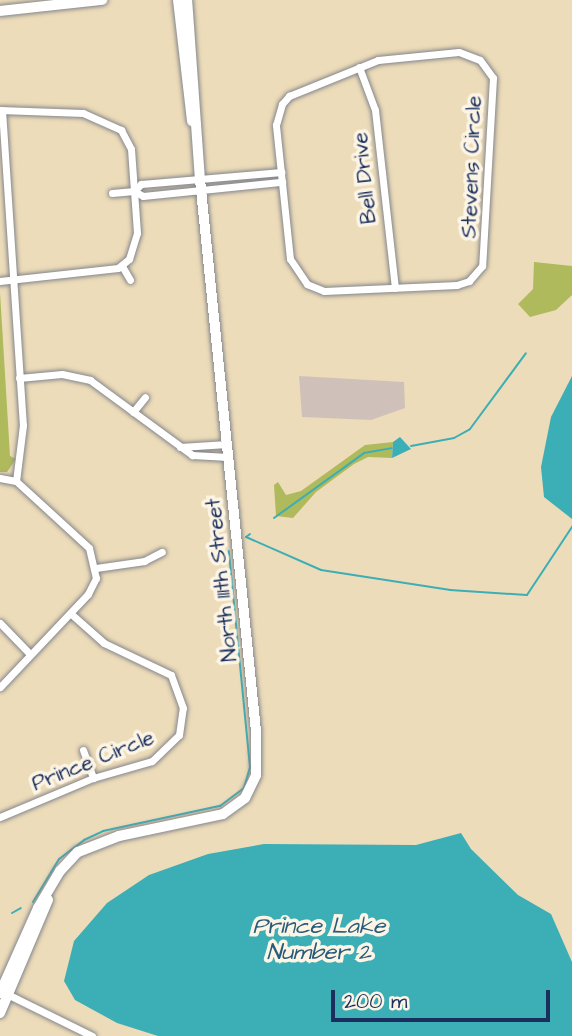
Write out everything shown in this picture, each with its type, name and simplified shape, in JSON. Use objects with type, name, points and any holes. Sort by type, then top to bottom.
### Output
[{"type":"street","points":[[0,11],[102,0]]},
{"type":"street","name":"North 111th Street","points":[[178,0],[186,95],[196,139]]},
{"type":"street","name":"North 111th Street","points":[[0,1013],[4,993],[53,883],[68,861],[92,844],[223,814],[245,798],[252,788],[256,731],[200,185],[187,0]]},
{"type":"street","name":"Stevens Circle","points":[[459,52],[480,60],[488,68],[493,92],[486,254],[478,273],[457,285],[395,288],[314,287],[293,268],[281,172],[276,125],[282,104],[289,96],[378,60],[459,52]]},
{"type":"street","name":"Bell Drive","points":[[359,67],[375,110],[395,288]]},
{"type":"street","points":[[16,481],[23,449],[15,280],[1,110],[60,110],[112,124],[128,139],[137,233],[122,266]]},
{"type":"street","points":[[112,193],[134,191],[143,196],[281,172]]},
{"type":"street","points":[[134,191],[141,184],[282,182]]},
{"type":"street","points":[[0,281],[99,272],[122,266]]},
{"type":"street","points":[[122,266],[130,280]]},
{"type":"street","points":[[19,378],[73,374],[103,386],[179,447],[205,459],[228,457]]},
{"type":"street","points":[[133,412],[145,397]]},
{"type":"street","points":[[179,447],[227,444]]},
{"type":"street","points":[[0,478],[16,481],[89,548],[96,568],[93,587],[0,687]]},
{"type":"street","points":[[96,568],[132,564],[162,552]]},
{"type":"street","name":"Prince Circle","points":[[0,817],[93,778],[161,756],[179,735],[183,708],[171,675],[104,643],[70,613]]},
{"type":"street","points":[[0,623],[29,653]]},
{"type":"street","points":[[83,750],[93,778]]},
{"type":"street","points":[[4,993],[92,1036]]},
{"type":"shaded area","points":[[299,376],[404,382],[405,408],[371,420],[302,417]]},
{"type":"green space","points":[[534,262],[572,266],[572,295],[556,310],[530,317],[518,304],[533,289]]},
{"type":"green space","points":[[0,292],[10,456],[16,459],[7,472],[0,472]]},
{"type":"green space","points":[[393,442],[392,458],[368,457],[354,464],[316,492],[293,518],[276,516],[274,485],[278,482],[286,495],[301,491],[365,445]]},
{"type":"water","points":[[572,376],[572,519],[544,497],[541,467],[551,417]]},
{"type":"water","points":[[400,437],[411,449],[392,458],[393,442]]},
{"type":"water","name":"Prince Lake Number 2","points":[[461,833],[471,849],[518,895],[551,914],[572,962],[572,1036],[158,1036],[117,1023],[75,1000],[64,981],[74,941],[107,903],[149,875],[208,854],[264,844],[416,845]]},
{"type":"waterway","points":[[411,446],[454,438],[470,429],[526,353]]},
{"type":"waterway","points":[[274,518],[364,453],[392,448]]},
{"type":"waterway","points":[[250,534],[246,537],[321,570],[450,590],[527,595],[572,527]]},
{"type":"waterway","points":[[33,902],[59,859],[84,840],[103,831],[220,806],[244,788],[250,767],[229,551]]},
{"type":"waterway","points":[[12,913],[21,908]]}]
